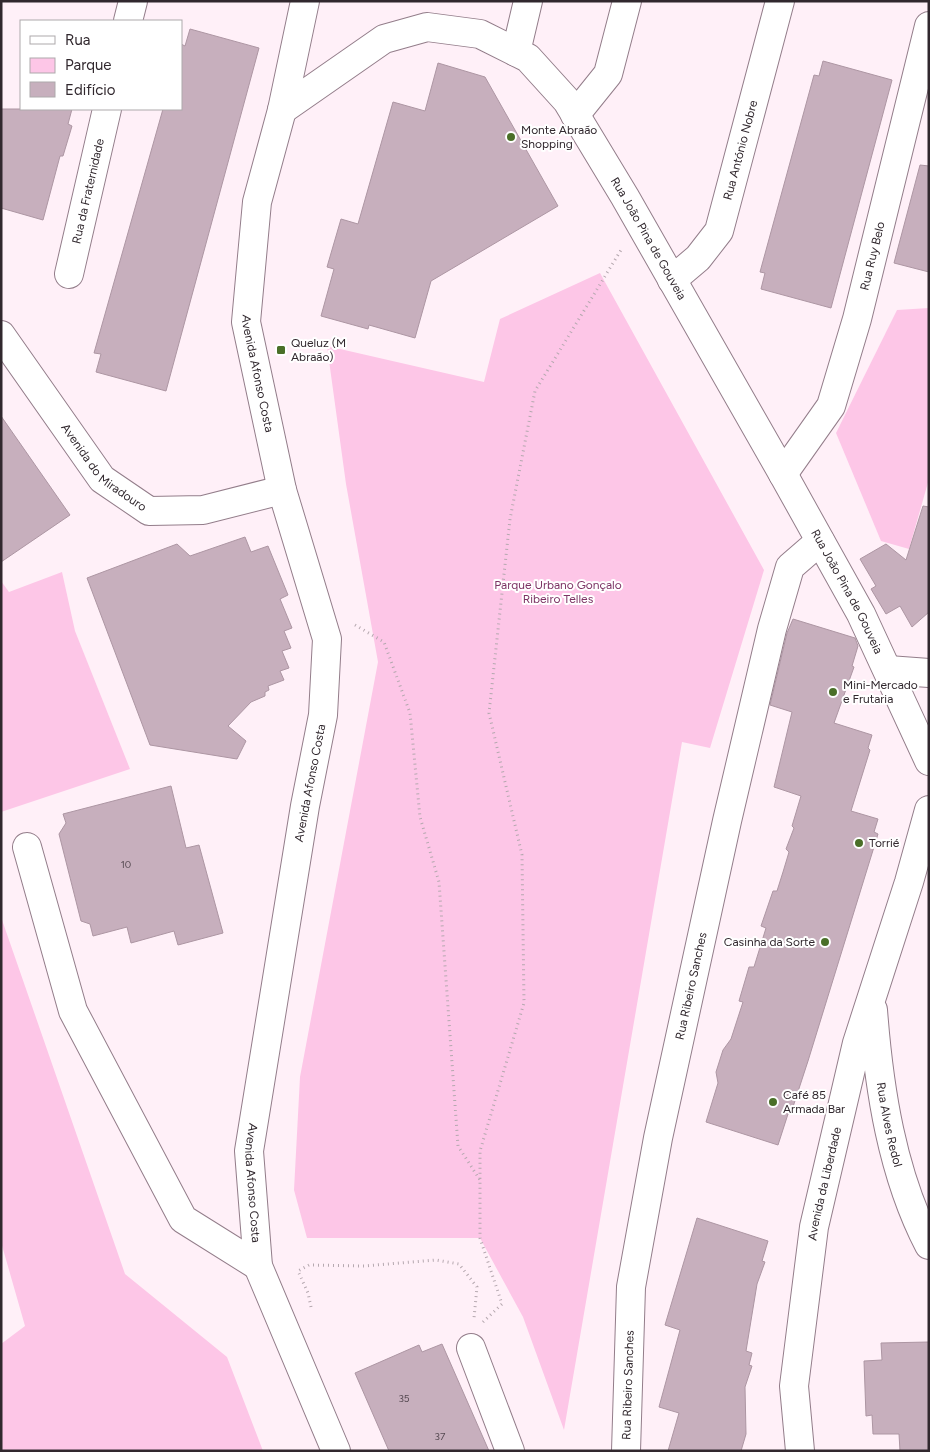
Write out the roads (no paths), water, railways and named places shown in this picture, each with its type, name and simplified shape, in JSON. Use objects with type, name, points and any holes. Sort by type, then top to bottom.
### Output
[{"type":"street","points":[[128,20],[132,1]]},
{"type":"street","name":"Avenida Afonso Costa","points":[[304,1],[282,110],[257,202],[246,322],[282,490],[327,638],[323,715],[305,806],[249,1151],[258,1266],[336,1451]]},
{"type":"street","points":[[516,52],[528,1]]},
{"type":"street","points":[[575,115],[608,74],[627,1]]},
{"type":"street","name":"Rua António Nobre","points":[[672,280],[698,258],[719,231],[780,1]]},
{"type":"street","name":"Rua Ruy Belo","points":[[783,474],[831,406],[857,319],[929,26]]},
{"type":"street","name":"Rua João Pina de Gouveia","points":[[282,110],[384,39],[427,27],[480,34],[528,58],[567,101],[783,474],[861,614],[929,760]]},
{"type":"street","name":"Rua da Fraternidade","points":[[69,274],[107,110]]},
{"type":"street","name":"Avenida do Miradouro","points":[[1,335],[102,479],[149,511],[203,510],[282,490]]},
{"type":"street","name":"Rua Ribeiro Sanches","points":[[626,1451],[631,1287],[658,1138],[772,629],[790,566],[820,541]]},
{"type":"street","points":[[888,670],[929,673]]},
{"type":"street","name":"Avenida da Liberdade","points":[[800,1451],[794,1386],[814,1228],[857,1043],[909,882],[929,810]]},
{"type":"street","points":[[27,848],[73,1012],[183,1219],[258,1266]]},
{"type":"street","name":"Rua Alves Redol","points":[[872,1001],[888,1120],[895,1151],[915,1218],[929,1245]]},
{"type":"street","points":[[476,1336],[510,1451]]},
{"type":"place","name":"Monte Abraão Shopping","points":[[511,137]]},
{"type":"place","name":"Queluz (M Abraão)","points":[[281,350]]},
{"type":"place","name":"Mini-Mercado e Frutaria","points":[[833,692]]},
{"type":"place","name":"Torrié","points":[[859,843]]},
{"type":"place","name":"Casinha da Sorte","points":[[825,942]]},
{"type":"place","name":"Café 85 Armada Bar","points":[[773,1102]]},
{"type":"park label","name":"Parque Urbano Gonçalo Ribeiro Telles","points":[[558,592]]}]
